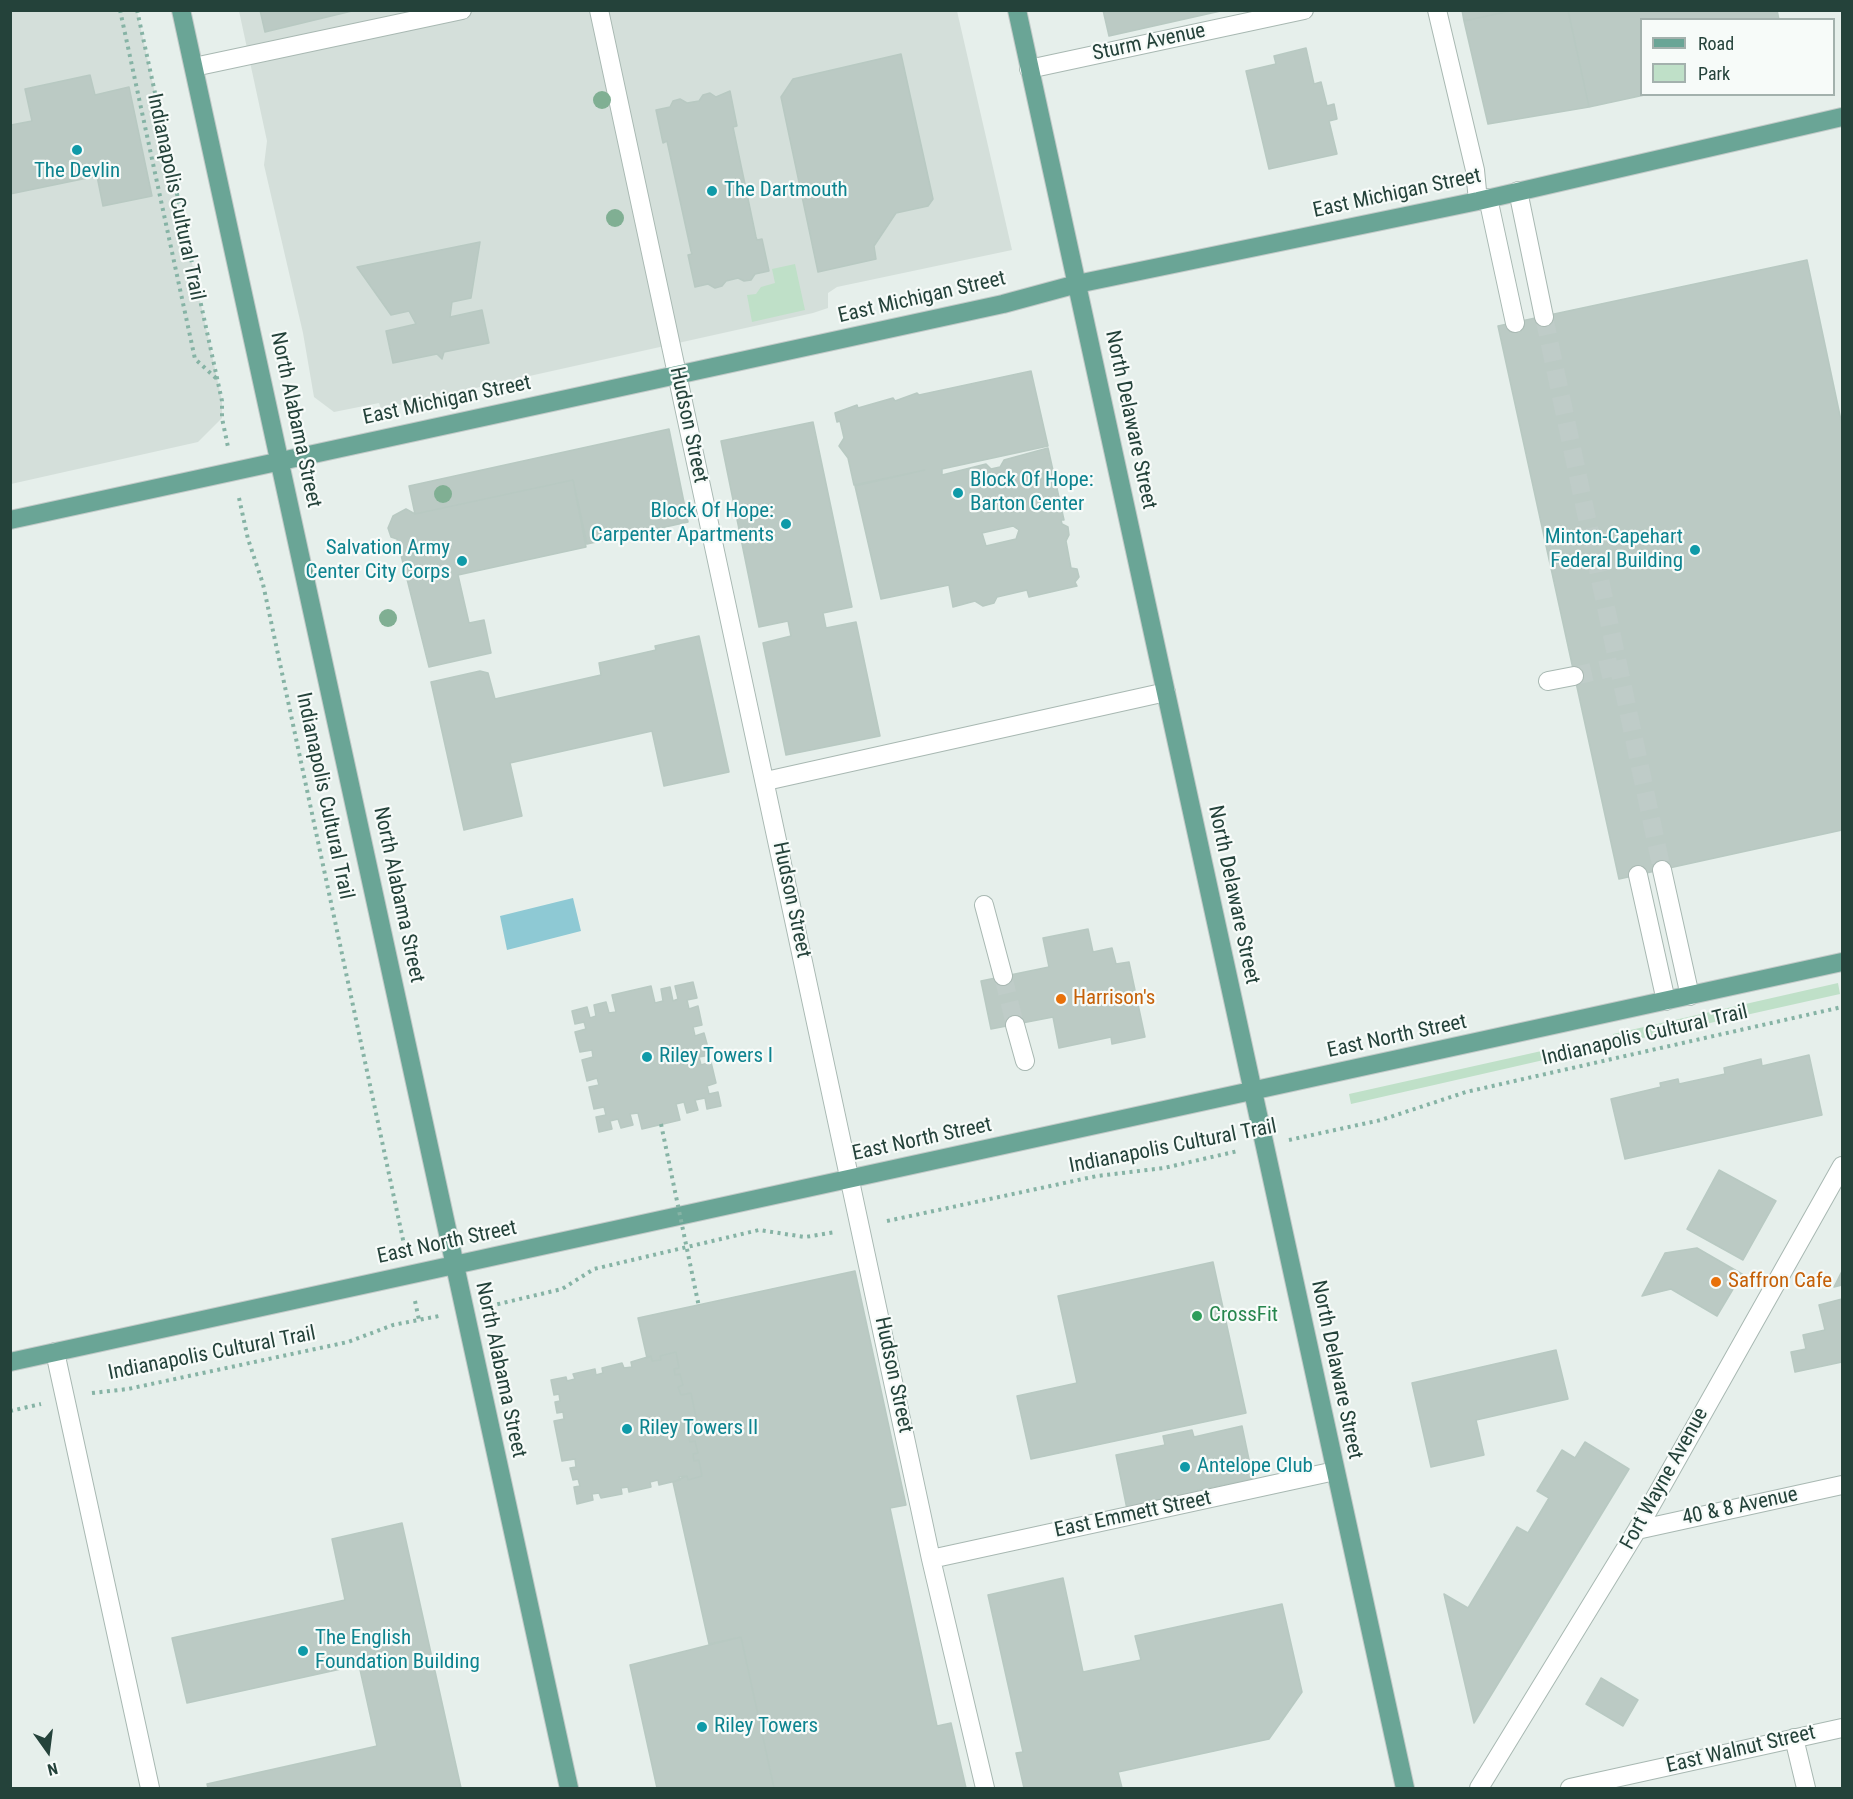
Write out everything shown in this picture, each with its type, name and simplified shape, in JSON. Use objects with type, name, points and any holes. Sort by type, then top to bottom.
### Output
[{"type":"main road","name":"North Alabama Street","points":[[181,10],[281,459],[568,1788]]},
{"type":"main road","name":"North Delaware Street","points":[[1017,10],[1405,1788]]},
{"type":"main road","name":"East Michigan Street","points":[[10,520],[281,459],[678,376],[1003,304],[1077,284],[1483,199],[1842,117]]},
{"type":"main road","name":"East North Street","points":[[10,1362],[1842,962]]},
{"type":"street","points":[[194,67],[462,10]]},
{"type":"street","name":"Hudson Street","points":[[599,10],[766,781],[849,1178],[862,1227],[931,1559],[986,1788]]},
{"type":"street","name":"Sturm Avenue","points":[[1029,69],[1304,10]]},
{"type":"street","points":[[1437,10],[1475,170],[1515,323]]},
{"type":"street","points":[[1518,191],[1544,317]]},
{"type":"street","points":[[1548,681],[1574,676]]},
{"type":"street","points":[[766,781],[1166,692]]},
{"type":"street","points":[[1662,870],[1690,996]]},
{"type":"street","points":[[1638,874],[1666,1001]]},
{"type":"street","points":[[984,904],[1003,976]]},
{"type":"street","points":[[1015,1025],[1025,1061]]},
{"type":"street","name":"Fort Wayne Avenue","points":[[1479,1788],[1638,1530],[1842,1166]]},
{"type":"street","points":[[55,1352],[67,1398],[150,1788]]},
{"type":"street","name":"East Emmett Street","points":[[931,1559],[1335,1471]]},
{"type":"street","name":"40 & 8 Avenue","points":[[1638,1530],[1842,1485]]},
{"type":"street","name":"East Walnut Street","points":[[1570,1788],[1842,1728]]},
{"type":"street","points":[[1794,1738],[1806,1788]]},
{"type":"path","name":"Indianapolis Cultural Trail","points":[[120,10],[195,359],[218,380]]},
{"type":"path","name":"Indianapolis Cultural Trail","points":[[137,10],[218,380],[222,418],[233,470],[248,539],[263,584],[388,1161],[398,1221]]},
{"type":"path","name":"Indianapolis Cultural Trail","points":[[510,1302],[562,1289],[594,1269],[759,1230],[805,1237],[862,1227],[1097,1176],[1164,1168],[1381,1120],[1478,1089],[1842,1007]]},
{"type":"path","points":[[661,1124],[699,1307]]},
{"type":"path","name":"Indianapolis Cultural Trail","points":[[10,1411],[67,1398],[128,1389],[348,1342],[393,1325],[418,1320]]},
{"type":"shaded area","points":[[10,11],[137,11],[222,401],[222,418],[198,442],[11,484]]},
{"type":"shaded area","points":[[239,11],[957,11],[1012,250],[837,287],[828,293],[828,308],[813,313],[381,409],[379,403],[334,412],[314,397],[303,333],[264,165],[267,141]]},
{"type":"green space","points":[[795,264],[805,310],[752,322],[747,295],[756,294],[761,287],[775,283],[772,269]]},
{"type":"green space","points":[[1838,983],[1840,994],[1616,1044],[1613,1034]]},
{"type":"green space","points":[[1546,1050],[1548,1059],[1351,1104],[1349,1094]]},
{"type":"water","points":[[573,898],[581,931],[507,950],[500,916]]},
{"type":"building","points":[[260,10],[356,10],[265,32]]},
{"type":"building","points":[[1103,10],[1225,10],[1109,36]]},
{"type":"building","points":[[1462,10],[1515,10],[1464,21]]},
{"type":"building","points":[[1515,10],[1568,10],[1589,107],[1488,124],[1464,21]]},
{"type":"building","points":[[1568,10],[1777,10],[1779,18],[1640,18],[1640,96],[1589,107]]},
{"type":"building","points":[[1306,48],[1314,84],[1321,82],[1327,106],[1334,104],[1337,119],[1329,121],[1337,154],[1269,169],[1246,71],[1276,64],[1274,56]]},
{"type":"building","points":[[901,54],[933,199],[928,206],[896,213],[874,246],[876,259],[818,272],[781,97],[793,79]]},
{"type":"building","name":"The Devlin","points":[[90,75],[95,95],[129,87],[152,196],[103,206],[97,176],[10,194],[10,122],[11,125],[32,121],[25,89]]},
{"type":"building","name":"The Dartmouth","points":[[730,91],[737,126],[733,127],[756,237],[757,240],[762,239],[769,271],[755,274],[751,280],[744,281],[738,278],[726,281],[722,286],[715,288],[708,284],[695,287],[688,255],[692,254],[667,141],[663,143],[656,110],[670,107],[673,101],[680,99],[687,103],[699,101],[703,95],[710,93],[716,97]]},
{"type":"building","points":[[480,242],[471,298],[452,302],[450,317],[482,310],[489,343],[444,352],[442,359],[437,354],[393,363],[386,331],[416,324],[409,311],[391,315],[357,267]]},
{"type":"building","name":"Minton-Capehart Federal Building","points":[[1807,260],[1842,425],[1842,830],[1619,879],[1498,326]]},
{"type":"building","name":"Block Of Hope: Barton Center","points":[[1031,371],[1048,446],[942,469],[942,475],[986,464],[991,469],[1000,467],[1004,460],[1048,448],[1064,520],[1061,520],[1062,524],[1068,527],[1069,535],[1066,541],[1071,568],[1077,569],[1079,577],[1075,582],[1077,586],[1029,597],[1027,590],[997,597],[994,603],[983,606],[975,601],[953,607],[949,585],[881,599],[855,486],[925,470],[854,485],[848,458],[839,446],[844,438],[840,421],[837,422],[835,413],[857,405],[858,408],[893,398],[895,401],[917,393],[919,395]],"holes":[[[1013,526],[1019,530],[1016,539],[986,546],[982,533]]]},
{"type":"building","name":"Block Of Hope: Carpenter Apartments","points":[[813,422],[852,607],[823,613],[826,628],[856,622],[880,736],[786,755],[763,643],[791,636],[788,621],[759,627],[721,441]]},
{"type":"building","points":[[669,429],[688,522],[587,544],[573,480],[415,514],[409,486]]},
{"type":"building","name":"Salvation Army Center City Corps","points":[[573,480],[586,547],[458,575],[469,623],[484,620],[491,653],[429,667],[397,539],[391,537],[388,528],[393,516],[406,509],[415,514]]},
{"type":"building","points":[[699,636],[729,772],[664,786],[652,731],[510,763],[522,816],[464,830],[431,682],[480,671],[488,673],[495,699],[601,675],[599,663],[656,650],[655,646]]},
{"type":"building","name":"Harrison's","points":[[1088,929],[1093,952],[1112,948],[1116,964],[1129,962],[1145,1037],[1112,1044],[1111,1037],[1059,1048],[1053,1017],[991,1029],[981,981],[1049,967],[1043,938]]},
{"type":"building","name":"Riley Towers I","points":[[693,982],[697,998],[687,1000],[689,1009],[698,1006],[702,1025],[693,1027],[695,1036],[704,1033],[710,1055],[699,1057],[701,1065],[711,1062],[716,1083],[707,1086],[709,1094],[718,1092],[721,1106],[707,1109],[705,1098],[695,1100],[698,1110],[687,1113],[684,1102],[676,1104],[680,1120],[642,1129],[638,1113],[630,1114],[633,1125],[621,1128],[618,1119],[610,1121],[612,1129],[599,1132],[596,1117],[606,1115],[604,1107],[594,1109],[589,1087],[599,1085],[597,1078],[587,1081],[582,1060],[593,1057],[592,1050],[580,1052],[575,1032],[586,1029],[584,1022],[575,1024],[572,1011],[587,1007],[590,1018],[596,1016],[594,1005],[606,1002],[609,1013],[616,1012],[612,995],[651,986],[655,1003],[663,1001],[661,989],[670,987],[673,1001],[678,999],[675,986]]},
{"type":"building","points":[[1809,1055],[1822,1115],[1625,1159],[1611,1099],[1661,1087],[1660,1083],[1678,1079],[1679,1084],[1725,1074],[1724,1068],[1761,1059],[1762,1066]]},
{"type":"building","points":[[1719,1170],[1776,1201],[1743,1260],[1687,1229]]},
{"type":"building","points":[[1697,1248],[1742,1274],[1717,1316],[1671,1289],[1642,1296],[1665,1253]]},
{"type":"building","points":[[1213,1262],[1246,1413],[1031,1459],[1017,1396],[1077,1383],[1058,1296]]},
{"type":"building","points":[[855,1271],[906,1505],[890,1508],[937,1726],[951,1723],[966,1788],[774,1788],[741,1637],[709,1644],[673,1482],[687,1476],[688,1480],[702,1476],[699,1460],[694,1461],[693,1454],[698,1453],[695,1441],[690,1442],[688,1435],[699,1433],[691,1393],[681,1395],[678,1387],[683,1385],[680,1374],[675,1375],[674,1369],[679,1368],[676,1352],[660,1356],[661,1360],[652,1361],[651,1356],[647,1358],[638,1318]]},
{"type":"building","points":[[1842,1271],[1842,1285],[1834,1287]]},
{"type":"building","points":[[1842,1299],[1842,1362],[1795,1372],[1791,1352],[1806,1349],[1803,1335],[1825,1330],[1819,1305]]},
{"type":"building","points":[[1556,1350],[1568,1399],[1476,1420],[1484,1455],[1431,1467],[1412,1383]]},
{"type":"building","name":"Riley Towers II","points":[[676,1352],[679,1368],[674,1369],[675,1375],[680,1374],[683,1385],[678,1387],[681,1395],[691,1393],[699,1433],[688,1435],[690,1442],[695,1441],[698,1453],[693,1454],[694,1461],[699,1460],[702,1476],[688,1480],[687,1476],[679,1477],[680,1480],[659,1485],[658,1480],[650,1482],[651,1487],[629,1492],[628,1487],[621,1488],[622,1494],[601,1498],[599,1493],[592,1494],[593,1500],[577,1504],[574,1487],[580,1486],[578,1479],[573,1480],[570,1468],[576,1467],[575,1459],[562,1461],[554,1421],[564,1419],[563,1412],[557,1413],[555,1402],[560,1401],[559,1394],[554,1395],[551,1380],[566,1377],[567,1381],[575,1379],[573,1374],[595,1369],[596,1375],[603,1373],[602,1368],[622,1363],[624,1368],[632,1367],[631,1362],[651,1356],[652,1361],[661,1360],[660,1356]]},
{"type":"building","name":"Antelope Club","points":[[1242,1426],[1253,1479],[1198,1490],[1198,1494],[1127,1509],[1116,1455],[1165,1445],[1163,1436],[1192,1430],[1194,1437]]},
{"type":"building","points":[[1585,1442],[1629,1469],[1474,1723],[1444,1594],[1468,1608],[1517,1527],[1528,1533],[1549,1498],[1537,1491],[1562,1450],[1575,1458]]},
{"type":"building","name":"The English Foundation Building","points":[[402,1523],[461,1788],[208,1788],[207,1784],[377,1746],[359,1665],[187,1703],[172,1638],[345,1600],[332,1539]]},
{"type":"building","points":[[1063,1578],[1083,1672],[1141,1660],[1135,1636],[1282,1604],[1302,1692],[1269,1739],[1118,1772],[1122,1788],[1024,1788],[1016,1753],[1023,1752],[988,1595]]},
{"type":"building","name":"Riley Towers","points":[[741,1637],[774,1788],[657,1788],[630,1665]]},
{"type":"building","points":[[1601,1678],[1638,1700],[1623,1726],[1586,1704]]},
{"type":"tunnel","points":[[1544,317],[1662,870]]},
{"type":"tunnel","points":[[1574,676],[1619,666]]},
{"type":"tunnel","points":[[1003,976],[1015,1025]]},
{"type":"place","name":"The Devlin","points":[[77,150]]},
{"type":"place","name":"The Dartmouth","points":[[712,191]]},
{"type":"place","name":"Block Of Hope: Barton Center","points":[[958,493]]},
{"type":"place","name":"Block Of Hope: Carpenter Apartments","points":[[786,524]]},
{"type":"place","name":"Minton-Capehart Federal Building","points":[[1695,550]]},
{"type":"place","name":"Salvation Army Center City Corps","points":[[462,561]]},
{"type":"place","name":"Harrison's","points":[[1061,999]]},
{"type":"place","name":"Riley Towers I","points":[[647,1057]]},
{"type":"place","name":"Saffron Cafe","points":[[1716,1282]]},
{"type":"place","name":"CrossFit","points":[[1197,1316]]},
{"type":"place","name":"Riley Towers II","points":[[627,1429]]},
{"type":"place","name":"Antelope Club","points":[[1185,1467]]},
{"type":"place","name":"The English Foundation Building","points":[[303,1651]]},
{"type":"place","name":"Riley Towers","points":[[702,1727]]}]
